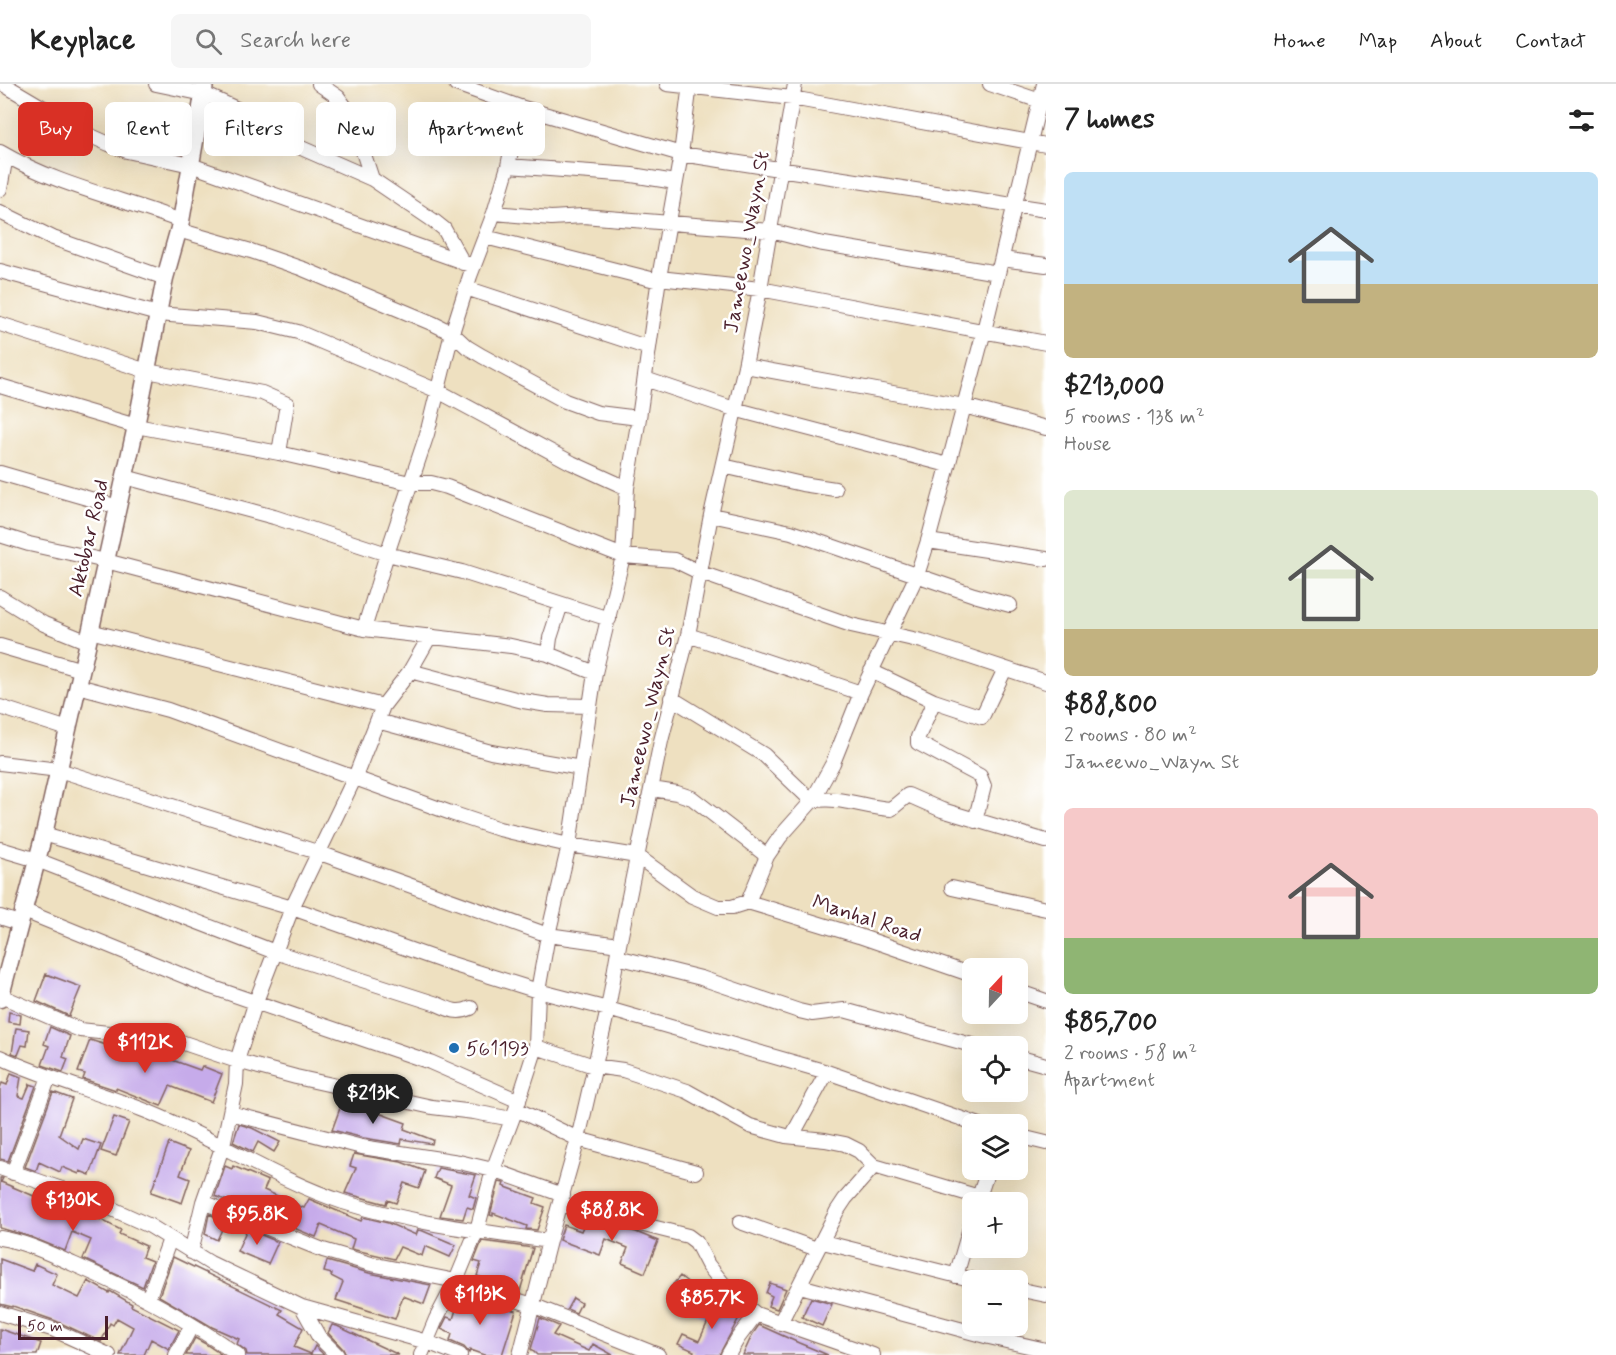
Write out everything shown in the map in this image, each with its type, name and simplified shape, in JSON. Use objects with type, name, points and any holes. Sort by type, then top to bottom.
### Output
[{"type":"street","points":[[3,84],[100,140],[128,151],[192,165],[469,265]]},
{"type":"street","points":[[156,84],[205,89],[261,120],[277,135],[290,143],[372,179],[444,229],[469,265]]},
{"type":"street","points":[[319,84],[338,97],[351,115],[372,179]]},
{"type":"street","points":[[456,84],[505,102]]},
{"type":"street","points":[[667,84],[792,98],[1046,145]]},
{"type":"street","name":"Jameewo_Wayn St","points":[[520,1355],[578,1139],[608,1009],[637,856],[671,698],[688,635],[711,515],[745,366],[771,231],[795,84]]},
{"type":"street","points":[[990,84],[1042,102]]},
{"type":"street","points":[[0,646],[80,678],[451,813],[500,829],[637,856],[703,902],[718,907],[732,907],[748,902],[767,856],[780,837],[812,801],[833,763],[861,693],[917,575],[984,331],[1030,141],[1042,102],[1044,84]]},
{"type":"street","points":[[421,1355],[477,1230],[492,1170],[516,1109],[536,1047],[538,991],[548,934],[569,844],[595,673],[623,556],[627,488],[690,86]]},
{"type":"street","name":"Aktobar Road","points":[[1,990],[44,834],[69,729],[136,426],[165,278],[192,165],[205,89]]},
{"type":"street","points":[[545,114],[681,153],[1046,210]]},
{"type":"street","points":[[0,189],[3,154],[50,177],[361,292],[452,333],[467,347],[565,401],[598,412],[639,418]]},
{"type":"street","points":[[364,629],[427,434],[452,333],[466,288],[469,265],[485,237],[494,213],[510,156]]},
{"type":"street","points":[[508,166],[632,174],[675,182]]},
{"type":"street","points":[[0,212],[53,238],[165,278]]},
{"type":"street","points":[[494,213],[551,218],[583,216],[771,231],[818,243],[998,273]]},
{"type":"street","points":[[485,237],[659,279],[760,289],[1046,343]]},
{"type":"street","points":[[1002,259],[1046,265]]},
{"type":"street","points":[[0,271],[158,314],[257,322],[298,332],[438,391],[572,463],[627,488]]},
{"type":"street","points":[[466,288],[649,348]]},
{"type":"street","points":[[0,324],[147,371],[262,393],[287,405],[279,453]]},
{"type":"street","points":[[745,366],[964,406],[1046,428]]},
{"type":"street","points":[[645,379],[734,410],[948,465]]},
{"type":"street","points":[[0,386],[136,426],[279,453],[410,483],[431,483],[447,487],[623,556],[674,560],[700,573],[851,625],[922,641],[1046,682]]},
{"type":"street","points":[[723,466],[835,489]]},
{"type":"street","points":[[0,473],[118,507]]},
{"type":"street","points":[[125,477],[274,517],[387,554],[462,572],[609,619]]},
{"type":"street","points":[[711,515],[791,532],[974,595],[1010,605]]},
{"type":"street","points":[[0,536],[106,561],[364,629],[511,646],[548,654],[595,673]]},
{"type":"street","points":[[928,541],[1046,559]]},
{"type":"street","points":[[0,597],[44,624],[89,637],[383,706]]},
{"type":"street","points":[[548,654],[550,638],[561,604]]},
{"type":"street","points":[[688,635],[861,693]]},
{"type":"street","points":[[191,1252],[203,1202],[230,1113],[236,1084],[237,1061],[255,1004],[292,908],[355,777],[383,706],[410,671],[430,636]]},
{"type":"street","points":[[871,671],[934,701],[982,717],[1005,669]]},
{"type":"street","points":[[410,671],[523,701],[548,705],[590,706]]},
{"type":"street","points":[[671,698],[764,755],[812,801]]},
{"type":"street","points":[[934,701],[918,737],[918,743],[980,776],[984,786],[975,821]]},
{"type":"street","points":[[0,707],[69,729]]},
{"type":"street","points":[[377,721],[491,752],[581,768]]},
{"type":"street","points":[[0,763],[59,770],[318,852],[548,934],[618,951],[800,1011],[812,1014],[844,1010],[962,1042]]},
{"type":"street","points":[[652,789],[692,798],[767,856]]},
{"type":"street","points":[[812,801],[832,798],[891,809],[908,795],[942,810],[1046,841]]},
{"type":"street","points":[[44,834],[292,908],[442,962],[827,1072],[962,1119]]},
{"type":"street","points":[[0,849],[37,860],[275,952],[437,1004],[455,1012],[471,1008]]},
{"type":"street","points":[[952,888],[1046,909]]},
{"type":"street","name":"Manhal Road","points":[[748,902],[859,936],[962,972]]},
{"type":"street","points":[[0,917],[20,917],[255,1004],[430,1062],[516,1109],[578,1139],[696,1172]]},
{"type":"street","points":[[1,990],[80,1029],[174,1040],[237,1061],[296,1077],[422,1105],[516,1109]]},
{"type":"street","points":[[1028,994],[1046,1000]]},
{"type":"street","points":[[536,1047],[594,1066],[623,1070],[687,1091],[750,1126],[792,1136],[845,1144],[859,1151],[874,1166],[962,1195]]},
{"type":"street","points":[[0,1057],[49,1077],[141,1109],[222,1145],[296,1182],[342,1201],[375,1211],[549,1241]]},
{"type":"street","points":[[1028,1060],[1046,1065]]},
{"type":"street","points":[[792,1136],[827,1072]]},
{"type":"street","points":[[49,1077],[7,1170],[88,1198],[150,1226],[191,1252],[302,1307],[427,1342],[460,1355]]},
{"type":"street","points":[[230,1113],[362,1147],[459,1162],[492,1170],[562,1200],[688,1236],[696,1242],[708,1265],[733,1296],[756,1314],[873,1355]]},
{"type":"street","points":[[1028,1139],[1046,1143]]},
{"type":"street","points":[[780,1323],[841,1205],[874,1166]]},
{"type":"street","points":[[203,1202],[323,1250],[371,1264],[456,1281],[532,1305],[658,1355]]},
{"type":"street","points":[[740,1222],[820,1245],[962,1277]]},
{"type":"street","points":[[0,1238],[33,1247],[148,1299],[238,1355]]},
{"type":"street","points":[[148,1299],[170,1239]]},
{"type":"street","points":[[956,1276],[962,1255]]},
{"type":"street","points":[[800,1286],[1046,1350]]},
{"type":"street","points":[[1028,1291],[1046,1295]]},
{"type":"street","points":[[302,1307],[319,1337],[337,1355]]},
{"type":"street","points":[[0,1313],[52,1329],[109,1355]]},
{"type":"street","points":[[728,1355],[756,1314]]},
{"type":"street","points":[[176,1355],[192,1325]]},
{"type":"building","points":[[46,974],[81,987],[69,1016],[36,1001]]},
{"type":"building","points":[[9,1012],[21,1015],[20,1024],[8,1022]]},
{"type":"building","points":[[50,1027],[70,1036],[63,1057],[68,1059],[63,1072],[42,1065],[49,1046],[44,1044]]},
{"type":"building","points":[[16,1028],[29,1030],[27,1046],[22,1045],[18,1055],[12,1053]]},
{"type":"building","points":[[90,1040],[119,1049],[120,1046],[132,1052],[133,1049],[157,1059],[158,1055],[200,1070],[202,1066],[222,1074],[211,1102],[170,1086],[161,1106],[116,1088],[116,1090],[83,1079],[85,1074],[78,1072]]},
{"type":"building","points":[[11,1073],[21,1077],[18,1096],[24,1098],[30,1084],[36,1086],[8,1161],[0,1159],[0,1088],[2,1083],[7,1085]]},
{"type":"building","points":[[53,1092],[72,1099],[59,1135],[79,1149],[83,1139],[101,1145],[90,1175],[80,1171],[79,1174],[62,1167],[60,1172],[39,1162],[36,1171],[25,1167]]},
{"type":"building","points":[[343,1100],[406,1123],[404,1129],[433,1140],[432,1144],[402,1139],[401,1144],[332,1130]]},
{"type":"building","points":[[114,1117],[129,1122],[116,1156],[101,1151]]},
{"type":"building","points":[[239,1124],[280,1142],[274,1152],[258,1142],[253,1152],[233,1142]]},
{"type":"building","points":[[169,1143],[189,1151],[180,1175],[190,1179],[182,1203],[151,1192]]},
{"type":"building","points":[[354,1154],[401,1162],[425,1171],[419,1188],[404,1183],[396,1203],[387,1200],[386,1204],[345,1193],[356,1168],[350,1166]]},
{"type":"building","points":[[225,1166],[232,1169],[233,1166],[268,1181],[264,1190],[304,1208],[309,1199],[361,1221],[363,1217],[388,1223],[416,1235],[418,1230],[423,1231],[456,1245],[450,1257],[425,1246],[422,1256],[400,1247],[394,1259],[351,1249],[354,1239],[321,1225],[316,1237],[215,1196]]},
{"type":"building","points":[[438,1168],[476,1175],[469,1195],[476,1198],[473,1209],[467,1207],[463,1219],[440,1216],[451,1185],[434,1178]]},
{"type":"building","points":[[0,1178],[3,1178],[1,1182],[60,1207],[63,1201],[121,1230],[119,1234],[146,1246],[142,1257],[152,1261],[143,1287],[83,1259],[91,1240],[72,1232],[65,1251],[31,1237],[0,1228]]},
{"type":"building","points":[[499,1182],[504,1183],[503,1186],[536,1198],[534,1203],[545,1207],[537,1230],[526,1229],[527,1226],[493,1213],[493,1216],[490,1215]]},
{"type":"building","points":[[209,1214],[226,1221],[217,1240],[205,1234]]},
{"type":"building","points":[[586,1220],[636,1232],[658,1241],[645,1273],[622,1263],[628,1248],[606,1239],[600,1255],[559,1240],[564,1225],[581,1231]]},
{"type":"building","points":[[247,1229],[278,1242],[268,1264],[237,1251]]},
{"type":"building","points":[[482,1241],[533,1248],[520,1291],[477,1276],[481,1263],[474,1261]]},
{"type":"building","points":[[173,1257],[282,1310],[279,1314],[303,1328],[294,1347],[311,1354],[315,1346],[324,1355],[247,1355],[246,1351],[237,1344],[239,1339],[212,1327],[159,1296]]},
{"type":"building","points":[[0,1259],[32,1271],[35,1264],[57,1274],[52,1285],[79,1298],[88,1281],[179,1330],[169,1349],[151,1339],[144,1355],[120,1355],[133,1327],[117,1318],[113,1325],[110,1323],[101,1342],[56,1321],[13,1306],[0,1304]]},
{"type":"building","points":[[327,1261],[369,1273],[431,1285],[424,1304],[403,1296],[395,1319],[336,1300],[343,1282],[331,1276],[332,1274],[324,1272]]},
{"type":"building","points":[[680,1276],[690,1284],[680,1296],[670,1288]]},
{"type":"building","points":[[770,1283],[786,1289],[777,1309],[768,1306],[772,1296],[766,1293]]},
{"type":"building","points":[[461,1294],[516,1311],[502,1355],[484,1355],[470,1350],[469,1353],[464,1347],[450,1341],[452,1334],[441,1329],[447,1317],[453,1319]]},
{"type":"building","points":[[573,1298],[581,1303],[576,1313],[567,1309]]},
{"type":"building","points":[[811,1298],[832,1304],[822,1326],[802,1317]]},
{"type":"building","points":[[694,1300],[721,1313],[725,1303],[741,1314],[719,1355],[692,1355],[694,1351],[678,1344],[683,1334],[699,1341],[709,1319],[690,1310]]},
{"type":"building","points":[[540,1318],[559,1326],[553,1335],[589,1351],[593,1344],[613,1355],[537,1355],[531,1349]]},
{"type":"building","points":[[332,1325],[399,1355],[346,1355],[328,1333]]},
{"type":"building","points":[[759,1325],[799,1343],[828,1355],[743,1355]]},
{"type":"building","points":[[0,1329],[41,1343],[37,1355],[0,1355]]},
{"type":"building","points":[[195,1338],[204,1343],[222,1355],[186,1355]]},
{"type":"place","name":"561193","points":[[454,1048]]}]
